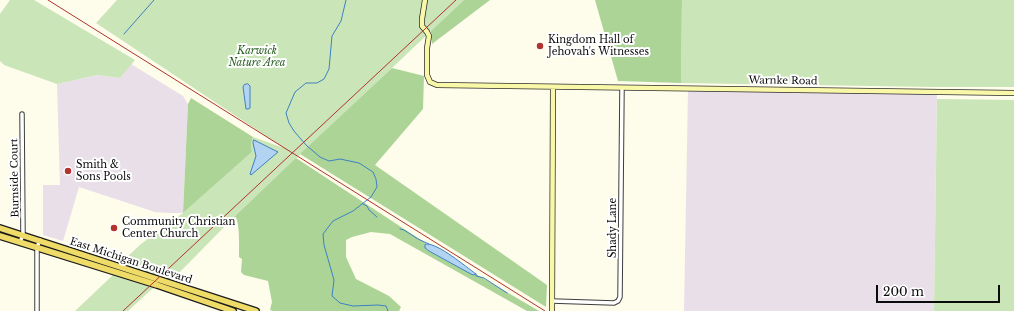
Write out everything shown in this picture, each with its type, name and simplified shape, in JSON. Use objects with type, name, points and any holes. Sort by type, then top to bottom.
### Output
[{"type":"main road","name":"East Michigan Boulevard","points":[[0,228],[256,311]]},
{"type":"main road","name":"East Michigan Boulevard","points":[[0,236],[157,285],[230,311]]},
{"type":"street","name":"Warnke Road","points":[[425,0],[422,26],[429,36],[427,48],[427,75],[430,82],[437,85],[1014,93]]},
{"type":"street","points":[[552,87],[552,311]]},
{"type":"street","name":"Shady Lane","points":[[552,300],[614,303],[618,301],[620,297],[622,88]]},
{"type":"street","name":"Burnside Court","points":[[20,242],[23,235],[22,114]]},
{"type":"street","points":[[37,311],[37,248],[40,240]]},
{"type":"street","points":[[230,311],[231,303]]},
{"type":"shaded area","points":[[131,64],[183,96],[188,104],[183,213],[155,212],[79,187],[63,241],[43,235],[43,185],[60,185],[57,84],[97,75],[120,78]]},
{"type":"shaded area","points":[[688,91],[937,94],[934,311],[684,311]]},
{"type":"green space","points":[[10,0],[34,0],[135,60],[120,78],[97,75],[57,84],[4,65],[0,61],[0,14]]},
{"type":"green space","name":"Karwick Nature Area","points":[[117,0],[464,0],[233,218],[174,278],[152,289],[128,311],[75,311],[113,275],[125,259],[141,244],[183,213],[252,152],[251,143],[253,137],[284,148],[96,23]]},
{"type":"green space","points":[[464,0],[490,0],[432,44],[431,31]]},
{"type":"green space","points":[[595,0],[682,0],[681,83],[618,81]]},
{"type":"green space","points":[[682,0],[1014,0],[1014,87],[681,83]]},
{"type":"green space","points":[[392,68],[424,76],[423,109],[375,165],[547,285],[546,307],[300,154]]},
{"type":"green space","points":[[191,98],[253,137],[251,143],[252,152],[183,213],[188,104]]},
{"type":"green space","points":[[937,99],[1014,100],[1014,311],[934,311]]},
{"type":"green space","points":[[296,158],[427,244],[425,245],[425,248],[429,251],[473,275],[476,274],[539,311],[527,311],[390,234],[371,232],[346,240],[346,257],[356,279],[389,296],[401,307],[399,311],[270,310],[272,302],[268,281],[244,275],[241,272],[242,259],[239,257],[238,226],[236,217],[233,218]]},
{"type":"water","points":[[248,84],[250,86],[250,108],[246,109],[243,87],[244,85]]},
{"type":"water","points":[[254,140],[278,152],[251,175],[250,174],[256,156],[253,143]]},
{"type":"water","points":[[427,244],[445,251],[476,274],[473,275],[429,251],[425,248],[425,245]]},
{"type":"waterway","points":[[124,34],[154,0]]},
{"type":"waterway","points":[[346,0],[341,21],[332,36],[329,69],[324,79],[317,83],[306,83],[295,92],[286,113],[289,123],[294,131],[306,145],[320,157],[329,161],[340,159],[359,163],[373,172],[377,187],[371,197],[353,211],[333,221],[323,234],[324,245],[334,280],[332,296],[340,303],[353,306],[386,306],[388,311]]},
{"type":"waterway","points":[[363,204],[367,206],[369,210],[377,217]]},
{"type":"waterway","points":[[400,229],[429,244]]},
{"type":"waterway","points":[[476,274],[476,276],[484,278],[507,293]]},
{"type":"railway","points":[[48,0],[545,311]]},
{"type":"railway","points":[[123,311],[456,0]]},
{"type":"place","name":"Kingdom Hall of Jehovah's Witnesses","points":[[540,46]]},
{"type":"place","name":"Smith & Sons Pools","points":[[68,171]]},
{"type":"place","name":"Community Christian Center Church","points":[[114,228]]}]
